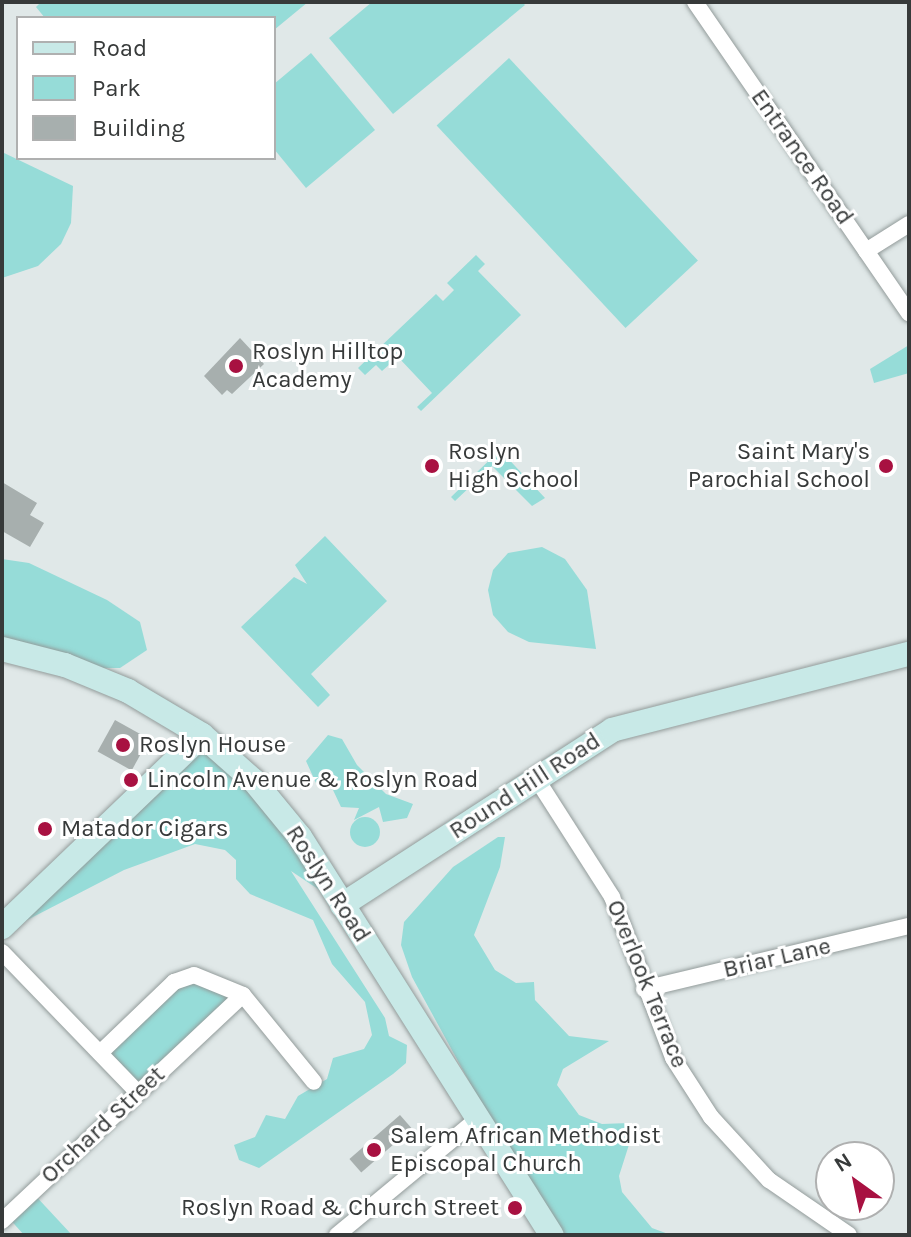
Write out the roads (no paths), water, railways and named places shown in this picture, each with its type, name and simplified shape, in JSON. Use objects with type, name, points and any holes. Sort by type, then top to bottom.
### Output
[{"type":"street","name":"Entrance Road","points":[[695,2],[909,313]]},
{"type":"street","points":[[866,251],[909,224]]},
{"type":"street","name":"Roslyn Road","points":[[2,649],[83,671],[202,735],[282,814],[552,1235]]},
{"type":"street","name":"Round Hill Road","points":[[342,905],[589,742],[633,722],[909,654]]},
{"type":"street","points":[[2,927],[202,735]]},
{"type":"street","name":"Overlook Terrace","points":[[536,778],[612,897],[644,989],[673,1058],[711,1117],[769,1180],[849,1235]]},
{"type":"street","name":"Briar Lane","points":[[644,989],[909,926]]},
{"type":"street","points":[[2,952],[137,1092]]},
{"type":"street","points":[[100,1053],[184,977],[204,977],[243,995],[314,1082]]},
{"type":"street","name":"Orchard Street","points":[[2,1221],[243,995]]},
{"type":"street","points":[[337,1235],[477,1119]]},
{"type":"place","name":"Roslyn Hilltop Academy","points":[[236,366]]},
{"type":"place","name":"Roslyn High School","points":[[432,466]]},
{"type":"place","name":"Saint Mary's Parochial School","points":[[886,466]]},
{"type":"place","name":"Roslyn House","points":[[123,745]]},
{"type":"place","name":"Lincoln Avenue & Roslyn Road","points":[[131,780]]},
{"type":"place","name":"Matador Cigars","points":[[45,829]]},
{"type":"place","name":"Salem African Methodist Episcopal Church","points":[[374,1150]]},
{"type":"place","name":"Roslyn Road & Church Street","points":[[515,1208]]}]
